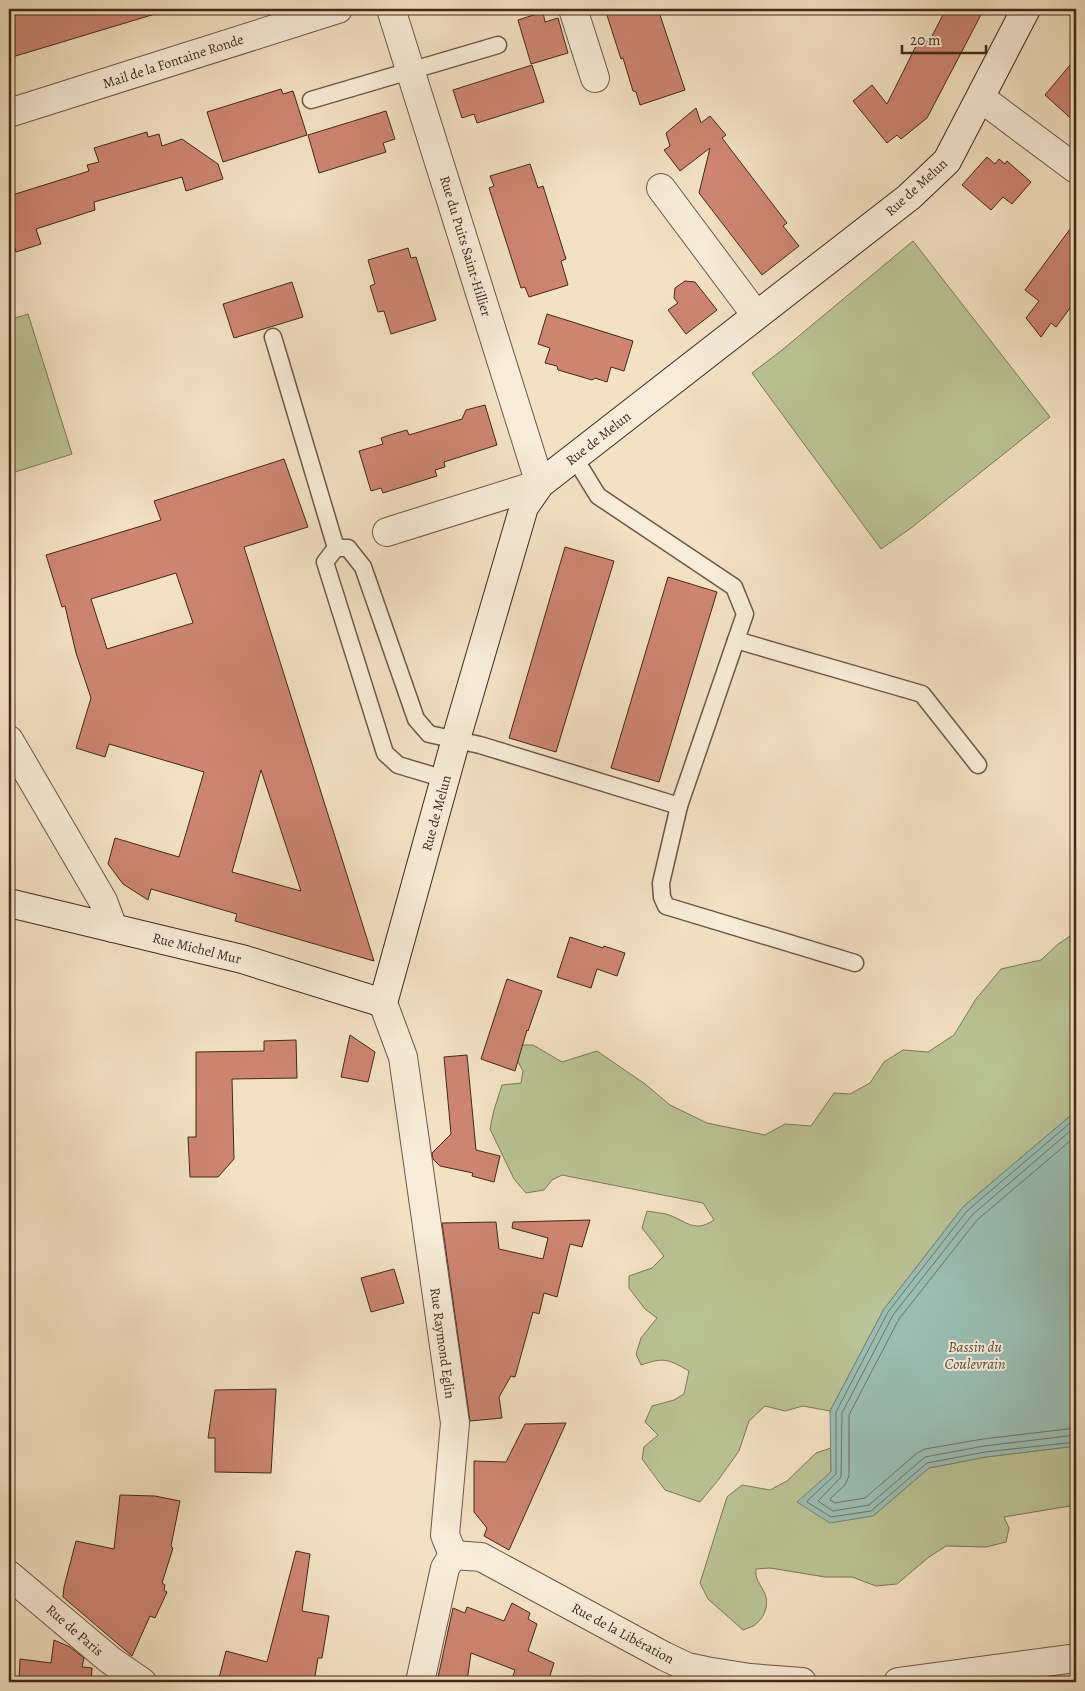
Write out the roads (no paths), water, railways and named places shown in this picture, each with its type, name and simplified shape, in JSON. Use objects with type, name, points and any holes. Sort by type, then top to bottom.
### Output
[{"type":"street","name":"Mail de la Fontaine Ronde","points":[[9,113],[338,9]]},
{"type":"street","name":"Rue du Puits Saint-Hillier","points":[[390,9],[540,484]]},
{"type":"street","points":[[573,9],[595,78]]},
{"type":"street","name":"Rue de Melun","points":[[383,1003],[456,739],[524,507],[540,484],[909,196],[947,161],[1026,9]]},
{"type":"street","points":[[981,98],[1076,169]]},
{"type":"street","points":[[661,188],[756,315]]},
{"type":"street","points":[[387,532],[540,484]]},
{"type":"street","points":[[9,740],[104,901],[113,928]]},
{"type":"street","name":"Rue Michel Mur","points":[[9,904],[242,959],[383,1003]]},
{"type":"street","name":"Rue Raymond Eglin","points":[[383,1003],[404,1057],[455,1423],[445,1535],[453,1555]]},
{"type":"street","points":[[420,1682],[446,1568],[453,1555]]},
{"type":"street","name":"Rue de la Libération","points":[[453,1555],[481,1557],[704,1677],[802,1682]]},
{"type":"street","name":"Rue de Paris","points":[[9,1575],[110,1660],[142,1682]]},
{"type":"street","points":[[898,1682],[1076,1658]]},
{"type":"lane","points":[[311,100],[498,45]]},
{"type":"lane","points":[[273,337],[336,548]]},
{"type":"lane","points":[[574,457],[598,496],[734,587],[745,614],[679,806],[661,883],[662,897],[666,906],[855,963]]},
{"type":"lane","points":[[336,548],[348,548],[363,568],[416,719],[429,734],[456,739],[679,806]]},
{"type":"lane","points":[[336,548],[325,562],[385,753],[398,765],[445,780]]},
{"type":"lane","points":[[736,640],[922,694],[978,765]]},
{"type":"water","name":"Bassin du Coulevrain","points":[[1076,1111],[1076,1446],[986,1457],[929,1468],[873,1516],[830,1523],[797,1502],[831,1472],[830,1411],[884,1309],[963,1207]]}]
